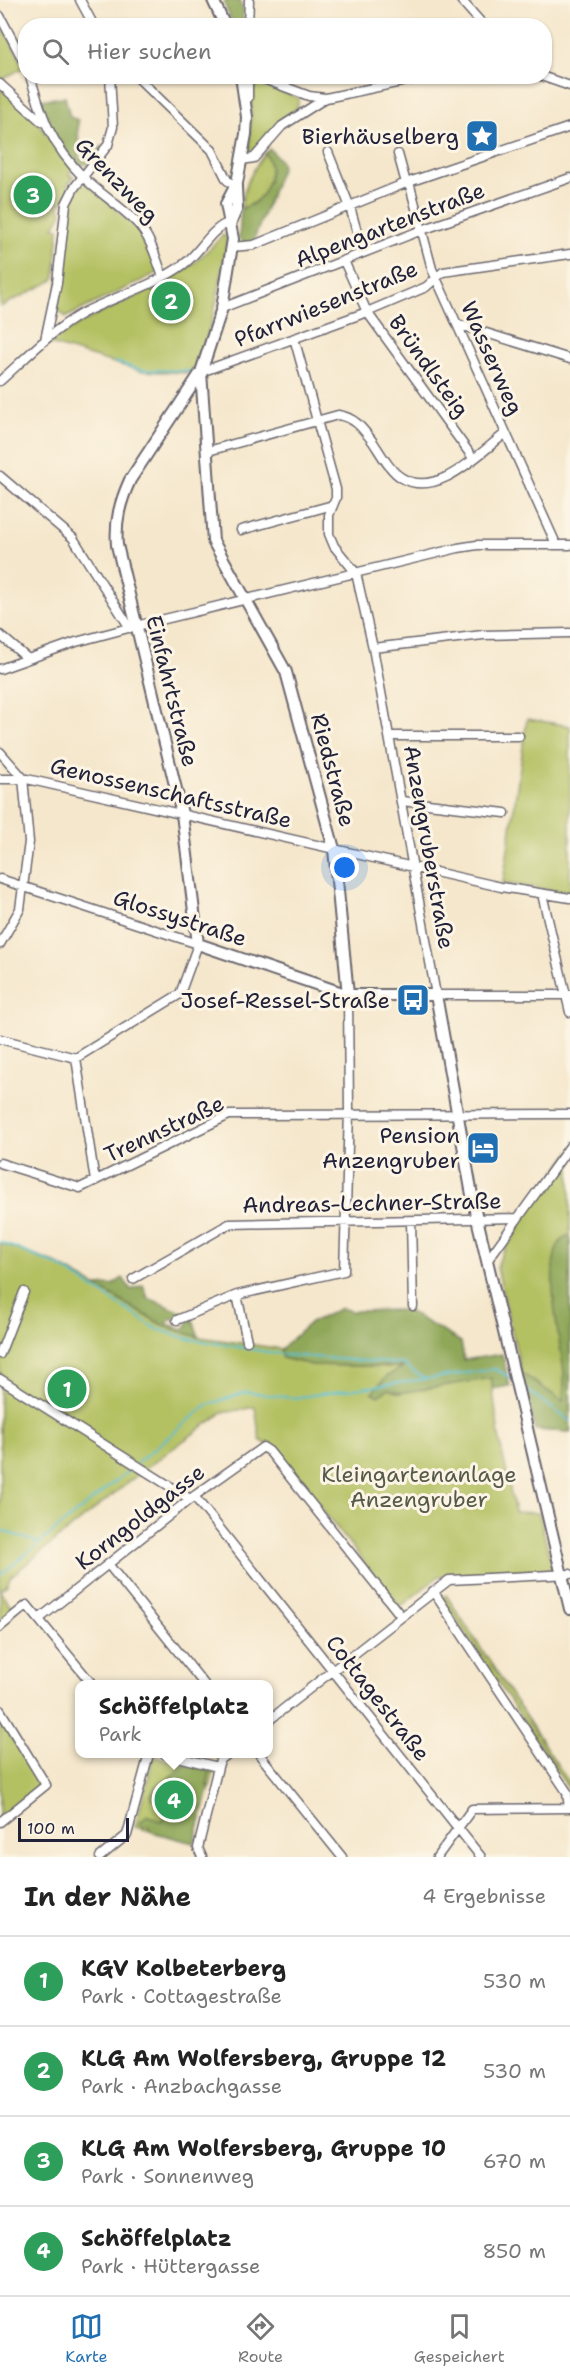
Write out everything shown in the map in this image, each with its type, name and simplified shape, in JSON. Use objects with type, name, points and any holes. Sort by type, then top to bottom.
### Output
[{"type":"street","points":[[80,0],[90,18]]},
{"type":"street","points":[[213,0],[221,18]]},
{"type":"street","points":[[248,18],[249,0]]},
{"type":"street","points":[[461,0],[477,18]]},
{"type":"street","points":[[0,16],[18,51]]},
{"type":"street","points":[[552,80],[570,86]]},
{"type":"street","points":[[0,84],[43,123]]},
{"type":"street","name":"Grenzweg","points":[[32,84],[43,123],[82,176],[137,223],[148,239],[163,277]]},
{"type":"street","points":[[45,340],[57,283],[66,204],[82,176],[108,145],[114,126],[111,84]]},
{"type":"street","points":[[144,84],[212,150],[227,180],[236,187]]},
{"type":"street","name":"Einfahrtstraße","points":[[76,1058],[180,994],[198,944],[182,814],[133,627],[117,545],[118,510],[130,480],[201,372],[222,308],[232,247],[231,222],[237,208],[236,187],[247,117],[242,84]]},
{"type":"street","points":[[247,117],[248,84]]},
{"type":"street","points":[[277,84],[309,96],[326,98],[392,84]]},
{"type":"street","points":[[242,160],[254,158],[282,126],[326,98]]},
{"type":"street","points":[[232,247],[254,245],[407,183],[570,127]]},
{"type":"street","points":[[328,152],[350,207],[363,253]]},
{"type":"street","name":"Wasserweg","points":[[398,154],[436,277],[556,544]]},
{"type":"street","name":"Alpengartenstraße","points":[[222,308],[422,230],[570,178]]},
{"type":"street","points":[[0,381],[45,340],[89,310],[163,277],[191,259],[217,229],[231,222]]},
{"type":"street","name":"Pfarrwiesenstraße","points":[[201,372],[367,312],[426,286],[443,272],[570,254]]},
{"type":"street","name":"Bründlsteig","points":[[344,261],[367,312],[473,458]]},
{"type":"street","points":[[457,324],[570,359]]},
{"type":"street","name":"Anzengruberstraße","points":[[294,339],[336,489],[328,521],[331,540],[356,573],[373,648],[476,1219],[565,1574]]},
{"type":"street","name":"Riedstraße","points":[[201,372],[213,541],[286,672],[334,849],[348,995],[349,1113],[344,1271],[237,1295]]},
{"type":"street","points":[[208,451],[338,415],[350,417],[360,424],[401,478],[417,483],[431,483],[445,478],[506,433]]},
{"type":"street","points":[[0,476],[73,538],[133,627]]},
{"type":"street","points":[[241,530],[333,505]]},
{"type":"street","points":[[0,669],[27,658],[133,627],[468,547],[570,545]]},
{"type":"street","points":[[373,648],[483,635],[570,633]]},
{"type":"street","points":[[0,635],[27,658]]},
{"type":"street","points":[[390,736],[519,736]]},
{"type":"street","points":[[0,752],[23,778],[29,842],[19,910],[0,944]]},
{"type":"street","name":"Genossenschaftsstraße","points":[[0,779],[23,778],[501,887],[570,898]]},
{"type":"street","points":[[402,801],[505,813]]},
{"type":"street","name":"Glossystraße","points":[[0,879],[348,995]]},
{"type":"street","points":[[542,894],[568,995],[570,1012]]},
{"type":"street","points":[[348,995],[568,995]]},
{"type":"street","points":[[0,1039],[76,1058],[95,1181]]},
{"type":"street","name":"Trennstraße","points":[[0,1163],[80,1188],[229,1115],[570,1114]]},
{"type":"street","points":[[487,1261],[570,1146]]},
{"type":"street","name":"Andreas-Lechner-Straße","points":[[133,1279],[229,1224],[345,1224],[517,1218]]},
{"type":"street","points":[[411,1221],[413,1306]]},
{"type":"street","points":[[0,1354],[24,1292]]},
{"type":"street","points":[[177,1320],[237,1295],[247,1341]]},
{"type":"street","name":"Cottagestraße","points":[[0,1379],[140,1468],[192,1497],[334,1670],[481,1857]]},
{"type":"street","name":"Korngoldgasse","points":[[39,1619],[192,1497],[265,1448],[400,1616]]},
{"type":"street","points":[[108,1564],[201,1680]]},
{"type":"street","points":[[273,1717],[449,1580],[565,1574]]},
{"type":"street","points":[[565,1574],[570,1609]]},
{"type":"street","points":[[565,1574],[570,1621]]},
{"type":"street","points":[[433,1591],[567,1792],[570,1808],[472,1809],[437,1857]]},
{"type":"street","points":[[0,1627],[27,1605],[89,1680]]},
{"type":"street","points":[[0,1710],[46,1785],[0,1822]]},
{"type":"street","points":[[100,1857],[127,1835],[148,1758]]},
{"type":"street","points":[[181,1758],[218,1767]]},
{"type":"street","points":[[202,1857],[198,1848],[218,1767],[223,1758]]},
{"type":"street","points":[[262,1758],[342,1857]]},
{"type":"green space","points":[[227,0],[239,0],[243,8],[243,18],[230,18],[224,3]]},
{"type":"green space","points":[[0,21],[18,56],[18,70],[0,81]]},
{"type":"green space","points":[[260,84],[299,98],[297,108],[266,135],[249,156],[252,90]]},
{"type":"green space","points":[[0,87],[33,117],[72,168],[69,175],[74,177],[67,185],[70,188],[63,203],[58,202],[62,213],[54,227],[59,228],[55,277],[52,281],[0,307]]},
{"type":"green space","points":[[65,97],[70,117],[78,120],[79,159],[88,160],[91,148],[103,147],[89,165],[77,164],[57,140],[40,100]]},
{"type":"green space","points":[[270,149],[280,160],[282,166],[253,242],[244,243],[239,238],[241,208],[256,201],[266,186],[270,169],[265,153]]},
{"type":"green space","points":[[265,153],[270,169],[266,186],[256,201],[241,208],[249,179]]},
{"type":"green space","points":[[83,180],[142,233],[159,272],[66,317],[55,307],[68,212],[71,211],[74,194]]},
{"type":"green space","points":[[223,235],[227,238],[215,307],[192,373],[141,371],[50,344],[83,322],[185,270]]},
{"type":"green space","points":[[527,719],[570,726],[570,893],[503,883]]},
{"type":"green space","points":[[570,1152],[570,1432],[535,1430],[497,1268],[521,1218]]},
{"type":"green space","points":[[570,1235],[570,1432],[535,1430],[520,1372],[563,1401],[564,1373],[556,1321],[553,1276],[554,1257],[560,1242]]},
{"type":"green space","name":"Kleingartenanlage Anzengruber","points":[[0,1243],[55,1263],[166,1327],[199,1337],[281,1349],[282,1358],[312,1365],[404,1367],[388,1389],[399,1393],[491,1378],[500,1442],[515,1512],[539,1513],[553,1570],[439,1576],[400,1607],[273,1448],[260,1440],[255,1407],[222,1413],[146,1468],[10,1577],[7,1585],[0,1591]]},
{"type":"green space","points":[[123,1278],[131,1290],[143,1285],[148,1298],[184,1313],[168,1321],[167,1324],[184,1329],[192,1317],[199,1337],[166,1327],[95,1286],[112,1285]]},
{"type":"green space","points":[[341,1308],[351,1311],[406,1310],[461,1342],[464,1360],[502,1354],[510,1386],[493,1389],[491,1378],[399,1393],[388,1389],[379,1396],[372,1392],[387,1376],[403,1367],[312,1365],[282,1358],[281,1349],[310,1323]]},
{"type":"green space","points":[[0,1591],[15,1611],[0,1623]]},
{"type":"green space","points":[[446,1595],[570,1784],[570,1791],[442,1598]]},
{"type":"green space","points":[[0,1719],[41,1784],[0,1819]]},
{"type":"green space","points":[[153,1758],[162,1758],[214,1772],[194,1843],[135,1827]]},
{"type":"green space","points":[[183,1764],[210,1771],[207,1785],[210,1787],[194,1843],[152,1832],[148,1826],[140,1828],[140,1823],[147,1815],[161,1822],[169,1812],[174,1813],[175,1802],[153,1799],[151,1795],[157,1786],[180,1769]]},
{"type":"waterway","points":[[114,362],[141,370],[192,371]]},
{"type":"waterway","points":[[0,1242],[59,1266],[157,1329],[189,1339],[286,1355],[403,1364],[423,1378]]},
{"type":"waterway","points":[[137,1463],[207,1405],[246,1392],[292,1398],[495,1369],[512,1378]]},
{"type":"waterway","points":[[0,1384],[28,1402]]},
{"type":"waterway","points":[[521,1386],[570,1421]]},
{"type":"waterway","points":[[0,1575],[133,1467]]},
{"type":"waterway","points":[[0,1530],[39,1543]]},
{"type":"place","name":"Bierhäuselberg","points":[[482,136]]},
{"type":"place","name":"KLG Am Wolfersberg, Gruppe 10","points":[[33,195]]},
{"type":"place","name":"KLG Am Wolfersberg, Gruppe 12","points":[[171,301]]},
{"type":"place","name":"Josef-Ressel-Straße","points":[[413,1000]]},
{"type":"place","name":"Pension Anzengruber","points":[[483,1148]]},
{"type":"place","name":"KGV Kolbeterberg","points":[[67,1389]]},
{"type":"place","name":"Schöffelplatz","points":[[174,1800]]}]
